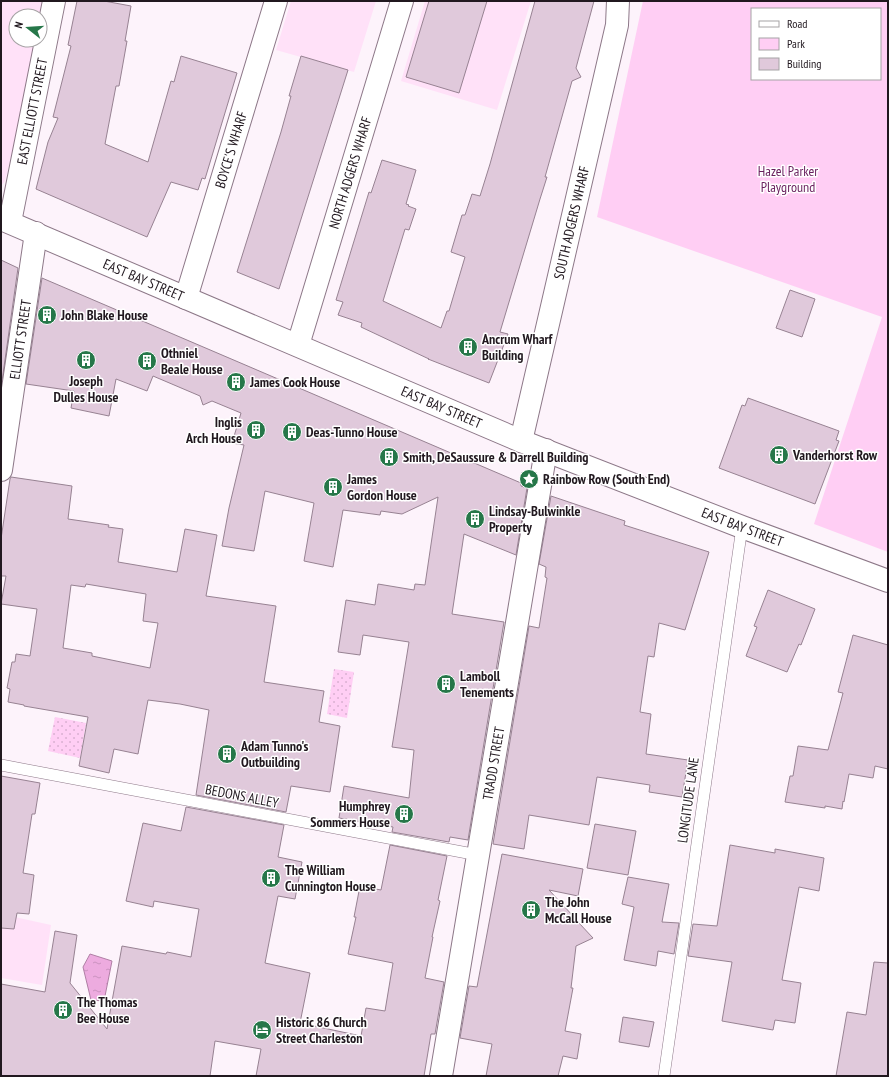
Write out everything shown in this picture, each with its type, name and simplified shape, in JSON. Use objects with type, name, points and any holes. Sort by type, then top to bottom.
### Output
[{"type":"street","name":"EAST ELLIOTT STREET","points":[[5,220],[54,1]]},
{"type":"street","name":"BOYCE'S WHARF","points":[[186,298],[276,1]]},
{"type":"street","name":"NORTH ADGERS WHARF","points":[[298,345],[402,1]]},
{"type":"street","name":"SOUTH ADGERS WHARF","points":[[521,441],[617,25],[618,3]]},
{"type":"street","name":"EAST BAY STREET","points":[[5,220],[521,441],[742,527],[888,581]]},
{"type":"street","name":"ELLIOTT STREET","points":[[1,470],[36,233]]},
{"type":"street","name":"TRADD STREET","points":[[441,1076],[546,450]]},
{"type":"lane","name":"LONGITUDE LANE","points":[[664,1076],[742,527]]},
{"type":"lane","name":"BEDONS ALLEY","points":[[1,765],[478,855]]},
{"type":"shaded area","points":[[1,1],[44,1],[42,8],[8,8],[8,48],[34,48],[16,137],[5,181],[1,186]]},
{"type":"shaded area","points":[[291,1],[376,1],[354,72],[276,50]]},
{"type":"shaded area","points":[[425,1],[531,1],[497,110],[401,81]]},
{"type":"shaded area","points":[[1,914],[51,925],[42,985],[1,978]]},
{"type":"green space","name":"Hazel Parker Playground","points":[[643,1],[888,1],[888,552],[814,524],[882,317],[597,217]]},
{"type":"green space","points":[[334,669],[354,672],[347,718],[327,714]]},
{"type":"green space","points":[[55,717],[86,723],[80,758],[48,751]]},
{"type":"water","points":[[90,954],[112,961],[104,1001],[91,1000],[83,967]]},
{"type":"building","points":[[77,1],[104,1],[131,6],[125,41],[127,41],[119,86],[116,86],[105,144],[148,162],[171,81],[174,82],[181,56],[237,73],[205,179],[202,178],[198,190],[171,182],[147,237],[36,189],[48,142],[58,118],[53,117],[71,46],[68,45]]},
{"type":"building","points":[[429,1],[487,1],[459,93],[406,77]]},
{"type":"building","points":[[535,1],[594,1],[576,68],[581,77],[572,81],[545,177],[547,177],[500,332],[508,334],[489,383],[428,359],[361,327],[362,323],[338,315],[343,302],[336,300],[369,192],[371,193],[382,160],[416,170],[406,204],[416,209],[409,230],[405,229],[383,301],[441,328],[447,311],[449,311],[465,257],[451,252],[462,215],[465,215],[472,194],[480,196]]},
{"type":"building","points":[[301,56],[348,70],[279,289],[237,272],[281,132],[291,96],[289,96]]},
{"type":"building","points":[[1,260],[18,268],[2,381],[1,381]]},
{"type":"building","points":[[42,278],[521,483],[521,486],[527,488],[516,555],[464,534],[452,614],[504,622],[468,840],[450,837],[449,842],[392,832],[393,827],[339,818],[344,786],[409,798],[414,750],[392,747],[409,642],[363,635],[360,655],[338,652],[346,600],[375,605],[378,584],[414,590],[415,584],[425,585],[438,497],[402,514],[381,511],[380,515],[343,510],[333,567],[304,561],[314,503],[265,491],[254,551],[222,546],[229,508],[244,445],[232,443],[241,413],[212,401],[203,405],[200,396],[153,376],[147,391],[116,379],[109,416],[71,408],[74,391],[26,384]]},
{"type":"building","points":[[790,290],[815,299],[802,337],[776,328]]},
{"type":"building","name":"Vanderhorst Row","points":[[748,398],[839,431],[836,440],[839,441],[815,504],[719,468],[742,405],[745,406]]},
{"type":"building","points":[[11,477],[72,486],[68,519],[109,525],[108,527],[123,529],[118,562],[177,572],[185,529],[217,535],[206,596],[276,606],[264,682],[324,691],[319,722],[340,726],[330,792],[291,786],[286,812],[196,795],[209,710],[180,704],[148,700],[138,754],[114,749],[109,773],[79,766],[88,717],[8,702],[10,689],[7,688],[12,662],[15,662],[16,654],[30,656],[37,609],[1,604],[6,576],[1,576],[1,539]],"holes":[[[86,584],[146,594],[143,621],[158,623],[150,668],[92,656],[92,653],[63,648],[71,585],[85,587]]]},
{"type":"building","points":[[551,496],[625,521],[624,525],[709,552],[685,630],[659,623],[654,657],[648,656],[640,712],[651,714],[646,754],[688,760],[682,797],[649,792],[650,785],[597,777],[589,825],[529,815],[524,849],[493,844],[529,626],[539,628],[547,578],[545,577],[546,567],[539,564]]},
{"type":"building","points":[[768,590],[815,609],[801,645],[799,644],[787,672],[746,656],[757,627],[754,626]]},
{"type":"building","points":[[853,635],[888,645],[888,769],[875,766],[873,778],[849,774],[842,809],[785,802],[790,776],[793,776],[798,746],[828,750],[843,693],[838,692]]},
{"type":"building","points":[[1,776],[40,783],[35,814],[32,814],[23,873],[34,875],[29,914],[17,913],[14,929],[1,928]]},
{"type":"building","points":[[186,807],[284,825],[278,857],[302,862],[295,899],[278,896],[265,963],[310,973],[300,1023],[361,1036],[366,1008],[385,1011],[393,963],[348,954],[356,917],[354,917],[360,886],[381,890],[390,845],[447,856],[425,978],[444,982],[435,1034],[431,1034],[424,1076],[256,1076],[261,1049],[215,1041],[210,1076],[1,1076],[1,984],[45,992],[55,931],[77,935],[70,983],[107,1029],[122,946],[191,957],[199,909],[154,901],[153,907],[126,901],[143,823],[181,831]]},
{"type":"building","points":[[595,824],[636,831],[628,875],[587,868]]},
{"type":"building","points":[[730,845],[775,853],[775,849],[824,858],[819,891],[799,887],[782,980],[801,983],[795,1023],[775,1020],[773,1030],[722,1021],[732,962],[688,956],[693,924],[717,926]]},
{"type":"building","points":[[502,854],[583,869],[578,896],[549,890],[574,917],[573,922],[579,923],[593,938],[576,946],[571,988],[573,988],[565,1031],[581,1034],[577,1059],[563,1056],[558,1076],[486,1076],[492,1044],[460,1038],[469,986],[477,987]]},
{"type":"building","points":[[628,877],[669,884],[662,922],[679,923],[674,954],[658,951],[656,966],[624,960],[634,907],[622,904]]},
{"type":"building","points":[[874,962],[888,963],[888,1076],[836,1076],[847,1012],[866,1015]]},
{"type":"building","points":[[623,1017],[654,1022],[649,1047],[619,1042]]},
{"type":"place","name":"John Blake House","points":[[47,315]]},
{"type":"place","name":"Ancrum Wharf Building","points":[[468,347]]},
{"type":"place","name":"Joseph Dulles House","points":[[86,360]]},
{"type":"place","name":"Othniel Beale House","points":[[147,361]]},
{"type":"place","name":"James Cook House","points":[[236,382]]},
{"type":"place","name":"Inglis Arch House","points":[[256,430]]},
{"type":"place","name":"Deas-Tunno House","points":[[292,432]]},
{"type":"place","name":"Vanderhorst Row","points":[[779,455]]},
{"type":"place","name":"Smith, DeSaussure & Darrell Building","points":[[389,457]]},
{"type":"place","name":"Rainbow Row (South End)","points":[[529,479]]},
{"type":"place","name":"James Gordon House","points":[[333,487]]},
{"type":"place","name":"Lindsay-Bulwinkle Property","points":[[475,519]]},
{"type":"place","name":"Lamboll Tenements","points":[[446,684]]},
{"type":"place","name":"Adam Tunno's Outbuilding","points":[[227,754]]},
{"type":"place","name":"Humphrey Sommers House","points":[[404,814]]},
{"type":"place","name":"The William Cunnington House","points":[[271,878]]},
{"type":"place","name":"The John McCall House","points":[[531,910]]},
{"type":"place","name":"The Thomas Bee House","points":[[63,1010]]},
{"type":"place","name":"Historic 86 Church Street Charleston","points":[[262,1030]]}]
